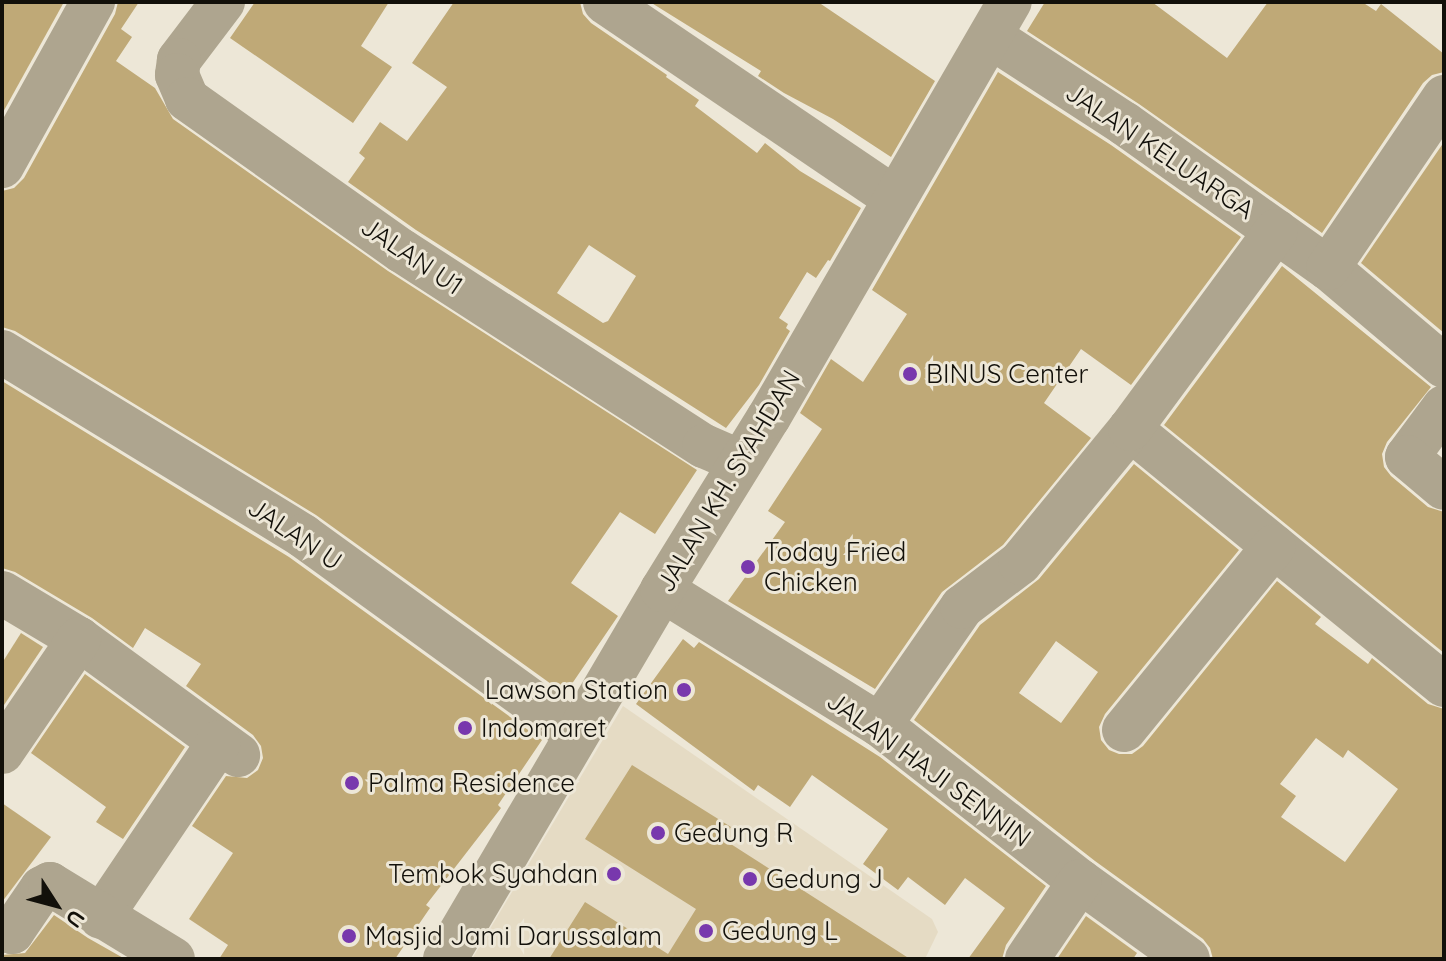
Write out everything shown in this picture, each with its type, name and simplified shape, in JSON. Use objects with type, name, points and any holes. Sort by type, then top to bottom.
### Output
[{"type":"street","points":[[2,166],[93,2]]},
{"type":"street","name":"JALAN U1","points":[[223,2],[179,60],[177,75],[187,99],[402,251],[704,446],[741,462]]},
{"type":"street","points":[[605,2],[894,198]]},
{"type":"street","name":"JALAN KH. SYAHDAN","points":[[445,959],[741,462],[1001,12]]},
{"type":"street","name":"JALAN KELUARGA","points":[[1001,12],[1125,124],[1328,268],[1444,366]]},
{"type":"street","points":[[1328,268],[1444,97]]},
{"type":"street","points":[[880,725],[962,607],[1020,563],[1130,429],[1276,231]]},
{"type":"street","name":"JALAN U","points":[[2,352],[303,536],[577,734]]},
{"type":"street","points":[[1444,407],[1407,457],[1444,488]]},
{"type":"street","points":[[1130,429],[1444,685]]},
{"type":"street","points":[[1124,730],[1274,546]]},
{"type":"street","name":"JALAN HAJI SENNIN","points":[[662,590],[880,725],[1080,881],[1188,959]]},
{"type":"street","points":[[2,593],[79,639],[228,749],[101,917]]},
{"type":"street","points":[[2,752],[79,639]]},
{"type":"street","points":[[1027,959],[1080,881]]},
{"type":"street","points":[[2,928],[12,932],[42,888],[55,886],[173,959]]},
{"type":"shaded area","points":[[623,706],[932,919],[938,932],[925,959],[472,959]]},
{"type":"building","points":[[2,2],[64,2],[2,114]]},
{"type":"building","points":[[118,2],[139,2],[121,29],[132,37],[116,61],[155,88],[173,119],[388,271],[697,470],[655,534],[620,512],[571,583],[618,616],[565,694],[316,515],[15,331],[2,327],[2,191],[14,188],[24,178],[115,14]]},
{"type":"building","points":[[255,2],[389,2],[361,46],[392,67],[353,123],[230,38]]},
{"type":"building","points":[[454,2],[580,2],[583,14],[591,23],[699,100],[695,106],[757,153],[765,143],[800,171],[861,208],[830,261],[816,278],[807,272],[779,318],[788,324],[786,328],[790,331],[759,385],[726,428],[416,230],[348,182],[365,158],[359,153],[380,122],[407,141],[447,87],[412,63]],"holes":[[[589,245],[636,276],[608,321],[603,323],[557,293]]]},
{"type":"building","points":[[650,2],[818,2],[935,81],[891,157],[833,119],[784,93],[758,76],[761,71]]},
{"type":"building","points":[[1045,2],[1152,2],[1227,58],[1268,2],[1362,2],[1376,11],[1381,4],[1444,54],[1444,72],[1432,75],[1423,83],[1322,233],[1139,104],[1027,31]]},
{"type":"building","points":[[998,72],[1111,145],[1241,237],[1131,385],[1081,349],[1044,403],[1091,438],[1003,545],[942,592],[875,689],[728,601],[785,522],[768,511],[822,429],[800,413],[831,359],[863,382],[907,314],[872,290]]},
{"type":"building","points":[[1444,142],[1444,333],[1361,263]]},
{"type":"building","points":[[1282,266],[1431,387],[1387,442],[1382,454],[1384,467],[1391,476],[1428,507],[1444,512],[1444,653],[1164,425]]},
{"type":"building","points":[[2,381],[289,557],[542,740],[498,805],[501,808],[426,905],[430,908],[395,959],[219,959],[228,945],[189,919],[233,853],[192,826],[226,776],[247,778],[258,770],[263,758],[261,746],[253,735],[186,686],[201,664],[145,628],[133,648],[92,618],[15,572],[2,568]]},
{"type":"building","points":[[1134,464],[1239,550],[1105,714],[1099,727],[1101,740],[1109,750],[1119,754],[1132,754],[1143,746],[1277,581],[1321,617],[1315,624],[1368,664],[1372,658],[1428,704],[1444,709],[1444,959],[1213,959],[1203,939],[1095,861],[914,720],[980,625],[1039,579]],"holes":[[[1056,641],[1098,672],[1061,723],[1019,693]],[[1316,738],[1343,758],[1348,750],[1398,789],[1345,862],[1281,817],[1296,796],[1280,784]]]},
{"type":"building","points":[[21,633],[43,647],[2,708],[2,663]]},
{"type":"building","points":[[683,639],[694,648],[699,642],[880,757],[1046,886],[1006,945],[1002,959],[968,959],[1005,908],[965,878],[945,905],[908,877],[898,890],[863,864],[888,829],[812,775],[790,807],[758,785],[754,791],[636,704]]},
{"type":"building","points":[[85,674],[185,747],[123,839],[96,822],[106,807],[31,753]]},
{"type":"building","points":[[632,765],[731,827],[723,839],[910,959],[549,959],[585,902],[668,954],[696,909],[585,839]]},
{"type":"building","points":[[2,803],[51,837],[2,902]]},
{"type":"building","points":[[54,915],[125,959],[2,959],[2,955],[25,953]]},
{"type":"building","points":[[1086,916],[1137,953],[1133,959],[1057,959]]},
{"type":"place","name":"BINUS Center","points":[[910,374]]},
{"type":"place","name":"Today Fried Chicken","points":[[748,567]]},
{"type":"place","name":"Lawson Station","points":[[684,690]]},
{"type":"place","name":"Indomaret","points":[[465,728]]},
{"type":"place","name":"Palma Residence","points":[[352,783]]},
{"type":"place","name":"Gedung R","points":[[658,833]]},
{"type":"place","name":"Tembok Syahdan","points":[[614,874]]},
{"type":"place","name":"Gedung J","points":[[750,879]]},
{"type":"place","name":"Gedung L","points":[[706,931]]},
{"type":"place","name":"Masjid Jami Darussalam","points":[[349,936]]}]
